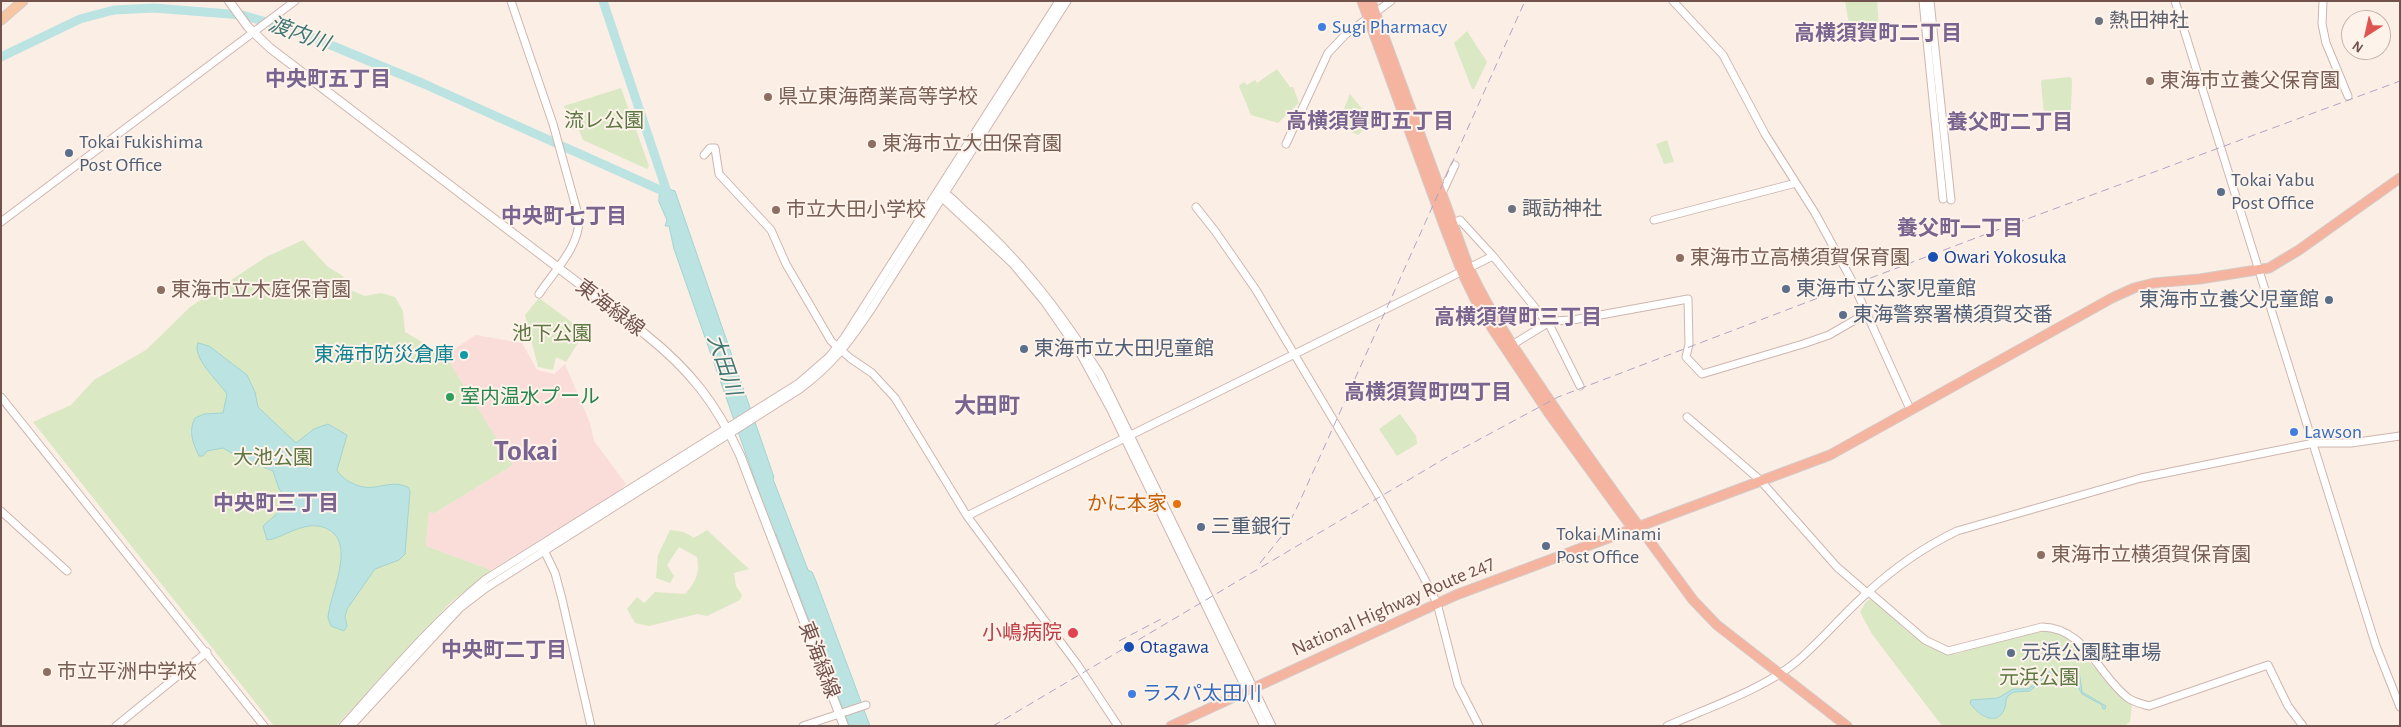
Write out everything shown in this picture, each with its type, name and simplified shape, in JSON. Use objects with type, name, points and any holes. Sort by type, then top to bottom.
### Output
[{"type":"highway","points":[[1362,1],[1372,15],[1442,193],[1465,270],[1512,345],[1636,527]]},
{"type":"highway","points":[[1371,1],[1372,15],[1465,270],[1492,328],[1588,469],[1693,600],[1711,619],[1838,726]]},
{"type":"highway","name":"National Highway Route 247","points":[[1171,726],[1250,688],[1437,604],[1830,455],[1910,409],[2134,288],[2154,283],[2269,268],[2299,250],[2400,178]]},
{"type":"highway","points":[[1777,674],[1847,726]]},
{"type":"main road","points":[[1,20],[22,1]]},
{"type":"main road","name":"東海緑線","points":[[229,1],[252,32],[324,91],[680,362],[701,386],[732,428],[844,726]]},
{"type":"street","points":[[1,222],[294,1]]},
{"type":"street","points":[[511,1],[555,134],[579,218],[579,232],[573,246],[539,294]]},
{"type":"street","points":[[942,195],[1059,1]]},
{"type":"street","points":[[343,726],[456,604],[486,579],[543,546],[753,415],[810,375],[839,350],[1067,1]]},
{"type":"street","points":[[1286,144],[1328,53],[1345,34],[1390,1]]},
{"type":"street","points":[[1673,1],[1722,55],[1765,134],[1816,213],[1844,263],[1910,409]]},
{"type":"street","points":[[1923,1],[1947,199],[1930,1]]},
{"type":"street","points":[[2176,1],[2382,664],[2400,707]]},
{"type":"street","points":[[2323,1],[2322,24],[2326,43],[2348,96]]},
{"type":"street","points":[[704,155],[710,148],[715,148],[719,174],[771,230],[786,264],[831,341],[839,350],[872,373],[895,398],[967,516],[1073,658],[1118,726]]},
{"type":"street","points":[[1442,193],[1455,166]]},
{"type":"street","points":[[1654,220],[1796,183]]},
{"type":"street","points":[[942,195],[1013,264],[1044,301],[1080,353],[1128,437],[1250,688],[1272,726]]},
{"type":"street","points":[[1196,207],[1256,290],[1384,505],[1437,604],[1458,685],[1479,726]]},
{"type":"street","points":[[1452,224],[1460,220],[1493,256],[1547,322],[1580,386]]},
{"type":"street","points":[[967,516],[1493,256]]},
{"type":"street","points":[[1512,345],[1547,322],[1573,320],[1688,299],[1689,344],[1686,357],[1702,374],[1829,335],[1867,314]]},
{"type":"street","points":[[1,397],[207,652],[264,726]]},
{"type":"street","points":[[1687,417],[1760,480],[1837,567],[1925,640],[1948,651],[2042,627],[2056,628],[2071,635],[2127,697],[2149,706],[2268,664],[2288,706],[2303,726]]},
{"type":"street","points":[[1666,726],[1777,674],[1795,663],[1868,592],[1903,563],[1933,543],[1957,531],[2141,478],[2314,443],[2351,443],[2400,436]]},
{"type":"street","points":[[1,511],[67,571]]},
{"type":"street","points":[[351,726],[460,608],[543,546]]},
{"type":"street","points":[[543,546],[562,600],[591,726]]},
{"type":"street","points":[[116,726],[207,652]]},
{"type":"street","points":[[1250,688],[1264,726]]},
{"type":"street","points":[[803,726],[864,706]]},
{"type":"shaded area","points":[[476,335],[522,343],[537,370],[554,374],[565,364],[590,423],[594,441],[626,484],[617,493],[491,570],[426,546],[429,511],[435,513],[513,465],[445,355]]},
{"type":"green space","points":[[1845,1],[1877,1],[1879,28],[1850,30]]},
{"type":"green space","points":[[1467,31],[1487,62],[1474,89],[1472,89],[1454,43]]},
{"type":"green space","points":[[1277,69],[1290,87],[1293,87],[1299,103],[1278,123],[1251,115],[1239,86],[1244,82],[1247,85],[1255,80],[1257,83]]},
{"type":"green space","points":[[2070,77],[2072,79],[2071,111],[2044,114],[2042,80]]},
{"type":"green space","name":"流レ公園","points":[[621,88],[649,166],[647,169],[583,140],[578,128],[572,130],[564,106]]},
{"type":"green space","points":[[1350,94],[1372,121],[1358,135],[1337,126]]},
{"type":"green space","points":[[1667,140],[1674,162],[1664,164],[1656,144]]},
{"type":"green space","name":"大池公園","points":[[303,240],[328,267],[343,276],[348,289],[365,296],[381,293],[395,297],[403,311],[405,332],[445,355],[513,465],[435,513],[429,512],[426,546],[491,570],[450,603],[336,726],[274,726],[33,422],[71,405],[94,380],[146,350],[190,307],[266,257]]},
{"type":"green space","name":"池下公園","points":[[539,298],[585,332],[566,362],[556,357],[553,370],[538,367],[525,315]]},
{"type":"green space","points":[[1400,414],[1416,436],[1417,444],[1397,456],[1379,429]]},
{"type":"green space","points":[[670,530],[684,532],[694,538],[707,530],[749,569],[734,573],[736,586],[742,595],[740,600],[707,616],[697,614],[649,626],[635,623],[627,609],[637,597],[644,603],[655,592],[685,594],[696,577],[698,568],[697,557],[679,547],[667,565],[674,576],[670,583],[656,578],[658,555]]},
{"type":"green space","name":"元浜公園","points":[[1872,598],[1910,634],[1932,648],[1944,652],[1956,654],[2036,630],[2056,631],[2066,637],[2123,698],[2132,704],[2130,722],[2124,726],[1942,726],[1872,634],[1860,612],[1866,602]]},
{"type":"water","points":[[660,186],[675,191],[774,477],[773,479],[808,570],[812,572],[816,581],[870,726],[847,725],[848,722],[776,534],[774,534],[674,249],[669,226],[665,226],[667,220],[659,202]]},
{"type":"water","points":[[198,343],[209,346],[247,375],[255,392],[258,407],[296,443],[314,429],[328,424],[347,435],[337,470],[345,479],[367,487],[393,484],[408,487],[410,491],[405,554],[399,560],[375,569],[347,609],[345,617],[347,626],[344,631],[331,626],[328,618],[341,560],[341,549],[338,539],[331,531],[313,526],[304,527],[267,540],[263,526],[279,512],[285,496],[279,489],[273,471],[259,465],[256,467],[223,448],[207,451],[203,456],[199,456],[193,442],[192,433],[195,418],[204,414],[223,413],[227,394],[198,355]]},
{"type":"water","points":[[2073,667],[2079,671],[2082,692],[2106,706],[2105,709],[2103,709],[2102,705],[2082,694],[2073,677],[2054,672],[2045,677],[2030,691],[2014,692],[2009,695],[2004,710],[1996,718],[1982,715],[1970,703],[1971,700],[1998,698],[2013,689],[2028,689],[2050,671],[2064,671]]},
{"type":"waterway","name":"大田川","points":[[603,1],[669,198]]},
{"type":"waterway","name":"渡内川","points":[[1,57],[80,19],[114,10],[154,8],[242,15],[297,31],[422,83],[667,193]]},
{"type":"railway","points":[[1260,563],[1281,537],[1295,512],[1525,1]]},
{"type":"railway","points":[[993,726],[1454,453],[1558,397],[1981,236],[2400,81]]},
{"type":"railway","points":[[1119,641],[1165,617]]},
{"type":"place","name":"熱田神社","points":[[2099,21]]},
{"type":"place","name":"Sugi Pharmacy","points":[[1322,27]]},
{"type":"place","name":"東海市立養父保育園","points":[[2150,81]]},
{"type":"place","name":"県立東海商業高等学校","points":[[768,97]]},
{"type":"place","name":"東海市立大田保育園","points":[[872,144]]},
{"type":"place","name":"Tokai Fukishima Post Office","points":[[69,153]]},
{"type":"place","name":"Tokai Yabu Post Office","points":[[2221,192]]},
{"type":"place","name":"諏訪神社","points":[[1512,209]]},
{"type":"place","name":"市立大田小学校","points":[[776,210]]},
{"type":"place","name":"Owari Yokosuka","points":[[1933,257]]},
{"type":"place","name":"東海市立高横須賀保育園","points":[[1680,258]]},
{"type":"place","name":"東海市立公家児童館","points":[[1786,289]]},
{"type":"place","name":"東海市立木庭保育園","points":[[161,290]]},
{"type":"place","name":"東海市立養父児童館","points":[[2329,300]]},
{"type":"place","name":"東海警察署横須賀交番","points":[[1843,315]]},
{"type":"place","name":"東海市立大田児童館","points":[[1024,349]]},
{"type":"place","name":"東海市防災倉庫","points":[[464,355]]},
{"type":"place","name":"室内温水プール","points":[[450,397]]},
{"type":"place","name":"Lawson","points":[[2294,432]]},
{"type":"place","name":"かに本家","points":[[1177,504]]},
{"type":"place","name":"三重銀行","points":[[1201,527]]},
{"type":"place","name":"Tokai Minami Post Office","points":[[1546,546]]},
{"type":"place","name":"東海市立横須賀保育園","points":[[2041,555]]},
{"type":"place","name":"小嶋病院","points":[[1073,633]]},
{"type":"place","name":"Otagawa","points":[[1129,647]]},
{"type":"place","name":"元浜公園駐車場","points":[[2011,653]]},
{"type":"place","name":"市立平洲中学校","points":[[47,672]]},
{"type":"place","name":"ラスパ太田川","points":[[1132,694]]},
{"type":"district","name":"高横須賀町二丁目","points":[[1878,34]]},
{"type":"district","name":"中央町五丁目","points":[[328,80]]},
{"type":"district","name":"高横須賀町五丁目","points":[[1370,122]]},
{"type":"district","name":"養父町二丁目","points":[[2010,123]]},
{"type":"district","name":"中央町七丁目","points":[[564,217]]},
{"type":"district","name":"養父町一丁目","points":[[1960,229]]},
{"type":"district","name":"高横須賀町三丁目","points":[[1518,318]]},
{"type":"district","name":"高横須賀町四丁目","points":[[1428,393]]},
{"type":"district","name":"大田町","points":[[987,406]]},
{"type":"district","name":"Tokai","points":[[526,451]]},
{"type":"district","name":"中央町三丁目","points":[[276,504]]},
{"type":"district","name":"中央町二丁目","points":[[504,651]]}]
